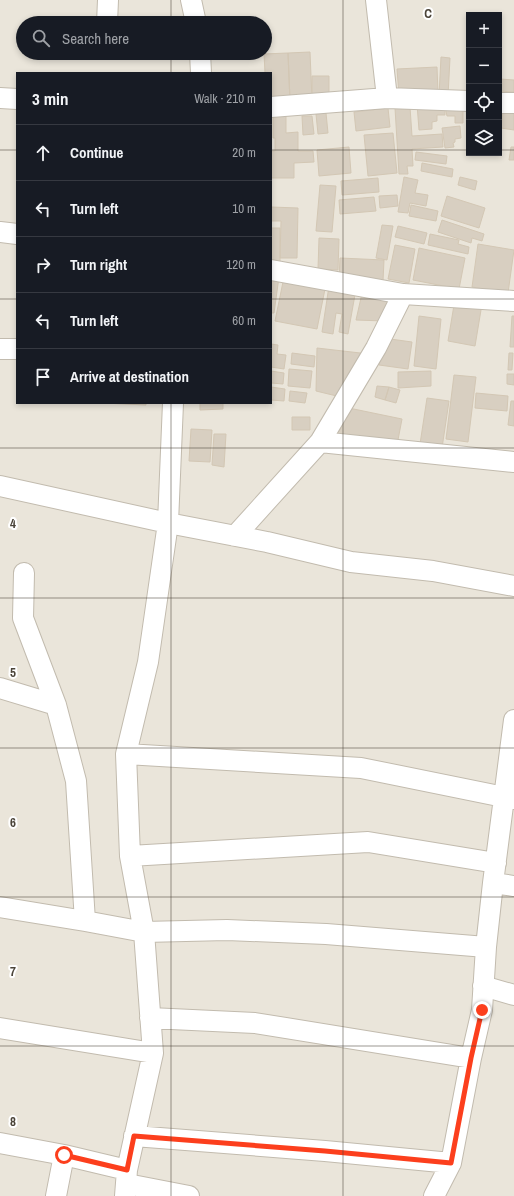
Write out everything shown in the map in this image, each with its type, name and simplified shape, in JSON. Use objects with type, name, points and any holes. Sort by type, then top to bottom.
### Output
[{"type":"street","points":[[107,16],[108,0]]},
{"type":"street","points":[[191,0],[194,16]]},
{"type":"street","points":[[376,0],[387,98]]},
{"type":"street","points":[[200,60],[201,72]]},
{"type":"street","points":[[0,98],[16,99]]},
{"type":"street","points":[[272,107],[387,98],[466,101]]},
{"type":"street","points":[[502,102],[514,103]]},
{"type":"street","points":[[0,232],[16,234]]},
{"type":"street","points":[[272,270],[403,294],[514,301]]},
{"type":"street","points":[[235,536],[320,442],[376,348],[403,294]]},
{"type":"street","points":[[0,349],[16,349]]},
{"type":"street","points":[[126,1183],[134,1136],[153,1053],[144,932],[130,856],[126,754],[148,662],[168,523],[173,404]]},
{"type":"street","points":[[320,442],[514,462]]},
{"type":"street","points":[[0,486],[351,562],[433,571],[514,586]]},
{"type":"street","points":[[24,573],[23,618],[56,705],[76,781],[85,921]]},
{"type":"street","points":[[0,688],[56,705]]},
{"type":"street","points":[[437,1195],[451,1163],[471,1058],[482,1010],[486,947],[493,883],[509,798],[514,720]]},
{"type":"street","points":[[126,754],[361,768],[509,798]]},
{"type":"street","points":[[130,856],[368,842],[496,863]]},
{"type":"street","points":[[493,883],[514,886]]},
{"type":"street","points":[[0,907],[144,932],[227,930],[326,934],[486,947]]},
{"type":"street","points":[[483,986],[514,995]]},
{"type":"street","points":[[150,1018],[254,1023],[471,1058]]},
{"type":"street","points":[[0,1028],[153,1053]]},
{"type":"street","points":[[134,1136],[325,1151],[451,1163]]},
{"type":"street","points":[[0,1143],[64,1155],[126,1183],[189,1196]]},
{"type":"street","points":[[56,1196],[64,1155]]},
{"type":"shaded area","points":[[0,0],[514,0],[514,1196],[0,1196]]},
{"type":"building","points":[[310,52],[312,100],[290,101],[288,53]]},
{"type":"building","points":[[288,53],[290,101],[272,101],[272,72],[265,72],[264,60],[272,60],[272,54]]},
{"type":"building","points":[[441,57],[450,58],[448,96],[439,95]]},
{"type":"building","points":[[437,67],[438,93],[399,95],[397,69]]},
{"type":"building","points":[[312,76],[329,76],[329,99],[312,100]]},
{"type":"building","points":[[502,79],[514,80],[514,92],[502,91]]},
{"type":"building","points":[[417,104],[445,107],[445,115],[437,115],[437,121],[432,122],[432,129],[419,130]]},
{"type":"building","points":[[463,105],[463,123],[455,123],[455,116],[447,116],[445,107]]},
{"type":"building","points":[[410,107],[412,136],[442,134],[443,147],[412,149],[413,166],[407,166],[408,174],[399,174],[395,108]]},
{"type":"building","points":[[388,108],[390,127],[356,131],[354,112]]},
{"type":"building","points":[[503,108],[514,109],[514,130],[502,128]]},
{"type":"building","points":[[326,113],[328,133],[318,134],[316,114]]},
{"type":"building","points":[[273,116],[286,116],[286,133],[298,132],[298,151],[313,151],[314,162],[294,163],[294,178],[272,178],[272,151],[275,151],[275,138],[273,138]]},
{"type":"building","points":[[302,116],[312,116],[314,134],[303,135]]},
{"type":"building","points":[[460,126],[461,138],[455,139],[455,142],[453,143],[454,147],[445,148],[442,128]]},
{"type":"building","points":[[393,133],[397,173],[368,176],[364,135]]},
{"type":"building","points":[[349,147],[351,173],[319,176],[317,150]]},
{"type":"building","points":[[511,147],[514,147],[514,160],[509,160]]},
{"type":"building","points":[[416,152],[447,156],[446,164],[415,160]]},
{"type":"building","points":[[422,163],[453,169],[452,177],[421,171]]},
{"type":"building","points":[[404,177],[418,180],[415,193],[428,195],[426,206],[410,203],[408,213],[398,212]]},
{"type":"building","points":[[460,177],[477,181],[475,190],[458,185]]},
{"type":"building","points":[[378,178],[379,192],[342,195],[341,181]]},
{"type":"building","points":[[320,185],[336,186],[332,232],[316,231]]},
{"type":"building","points":[[397,195],[398,206],[380,208],[379,196]]},
{"type":"building","points":[[447,196],[485,208],[479,228],[441,216]]},
{"type":"building","points":[[374,197],[376,211],[340,214],[339,200]]},
{"type":"building","points":[[411,205],[438,211],[436,221],[409,216]]},
{"type":"building","points":[[272,207],[298,208],[297,258],[280,258],[281,221],[272,221]]},
{"type":"building","points":[[442,220],[484,234],[482,241],[472,238],[471,243],[438,232]]},
{"type":"building","points":[[382,225],[393,226],[387,260],[376,258]]},
{"type":"building","points":[[398,226],[427,233],[424,244],[395,237]]},
{"type":"building","points":[[272,228],[280,228],[280,262],[272,262]]},
{"type":"building","points":[[430,234],[459,240],[458,244],[469,247],[468,254],[428,245]]},
{"type":"building","points":[[319,238],[339,239],[338,270],[318,269]]},
{"type":"building","points":[[478,244],[514,250],[508,293],[472,287]]},
{"type":"building","points":[[395,245],[415,249],[409,283],[388,279]]},
{"type":"building","points":[[419,248],[465,258],[459,289],[413,280]]},
{"type":"building","points":[[340,258],[384,260],[383,281],[339,279]]},
{"type":"building","points":[[272,276],[279,277],[274,313],[272,313]]},
{"type":"building","points":[[284,277],[326,284],[317,329],[275,321]]},
{"type":"building","points":[[329,286],[356,289],[348,334],[339,332],[342,314],[336,313],[333,334],[322,332]]},
{"type":"building","points":[[363,289],[397,297],[384,321],[356,320]]},
{"type":"building","points":[[455,299],[482,304],[475,346],[448,341]]},
{"type":"building","points":[[419,316],[441,319],[436,369],[414,366]]},
{"type":"building","points":[[512,316],[514,316],[514,347],[510,347]]},
{"type":"building","points":[[383,338],[412,342],[408,369],[379,365]]},
{"type":"building","points":[[272,344],[278,345],[277,354],[286,355],[284,369],[272,367]]},
{"type":"building","points":[[317,348],[369,354],[345,398],[316,391]]},
{"type":"building","points":[[292,353],[315,356],[314,367],[291,364]]},
{"type":"building","points":[[509,353],[513,353],[512,370],[508,370]]},
{"type":"building","points":[[289,369],[312,371],[310,388],[288,386]]},
{"type":"building","points":[[272,371],[284,373],[283,384],[272,383]]},
{"type":"building","points":[[431,371],[431,386],[398,388],[398,372]]},
{"type":"building","points":[[507,374],[514,374],[514,385],[507,384]]},
{"type":"building","points":[[454,375],[476,377],[468,442],[446,439]]},
{"type":"building","points":[[377,386],[389,387],[385,400],[375,397]]},
{"type":"building","points":[[272,387],[285,389],[284,401],[272,400]]},
{"type":"building","points":[[389,387],[400,390],[396,403],[385,400]]},
{"type":"building","points":[[290,391],[307,393],[305,403],[289,401]]},
{"type":"building","points":[[476,393],[508,396],[507,411],[475,408]]},
{"type":"building","points":[[427,398],[449,401],[442,448],[420,444]]},
{"type":"building","points":[[511,401],[514,401],[514,426],[508,425]]},
{"type":"building","points":[[124,404],[146,404],[146,405]]},
{"type":"building","points":[[200,404],[223,404],[223,409],[200,410]]},
{"type":"building","points":[[344,407],[402,419],[397,445],[331,432]]},
{"type":"building","points":[[292,417],[310,417],[310,430],[292,430]]},
{"type":"building","points":[[191,429],[212,430],[210,462],[189,461]]},
{"type":"building","points":[[214,434],[226,434],[224,467],[212,465]]},
{"type":"route","points":[[64,1155],[127,1170],[134,1136],[325,1151],[451,1163],[471,1058],[482,1010]]}]
